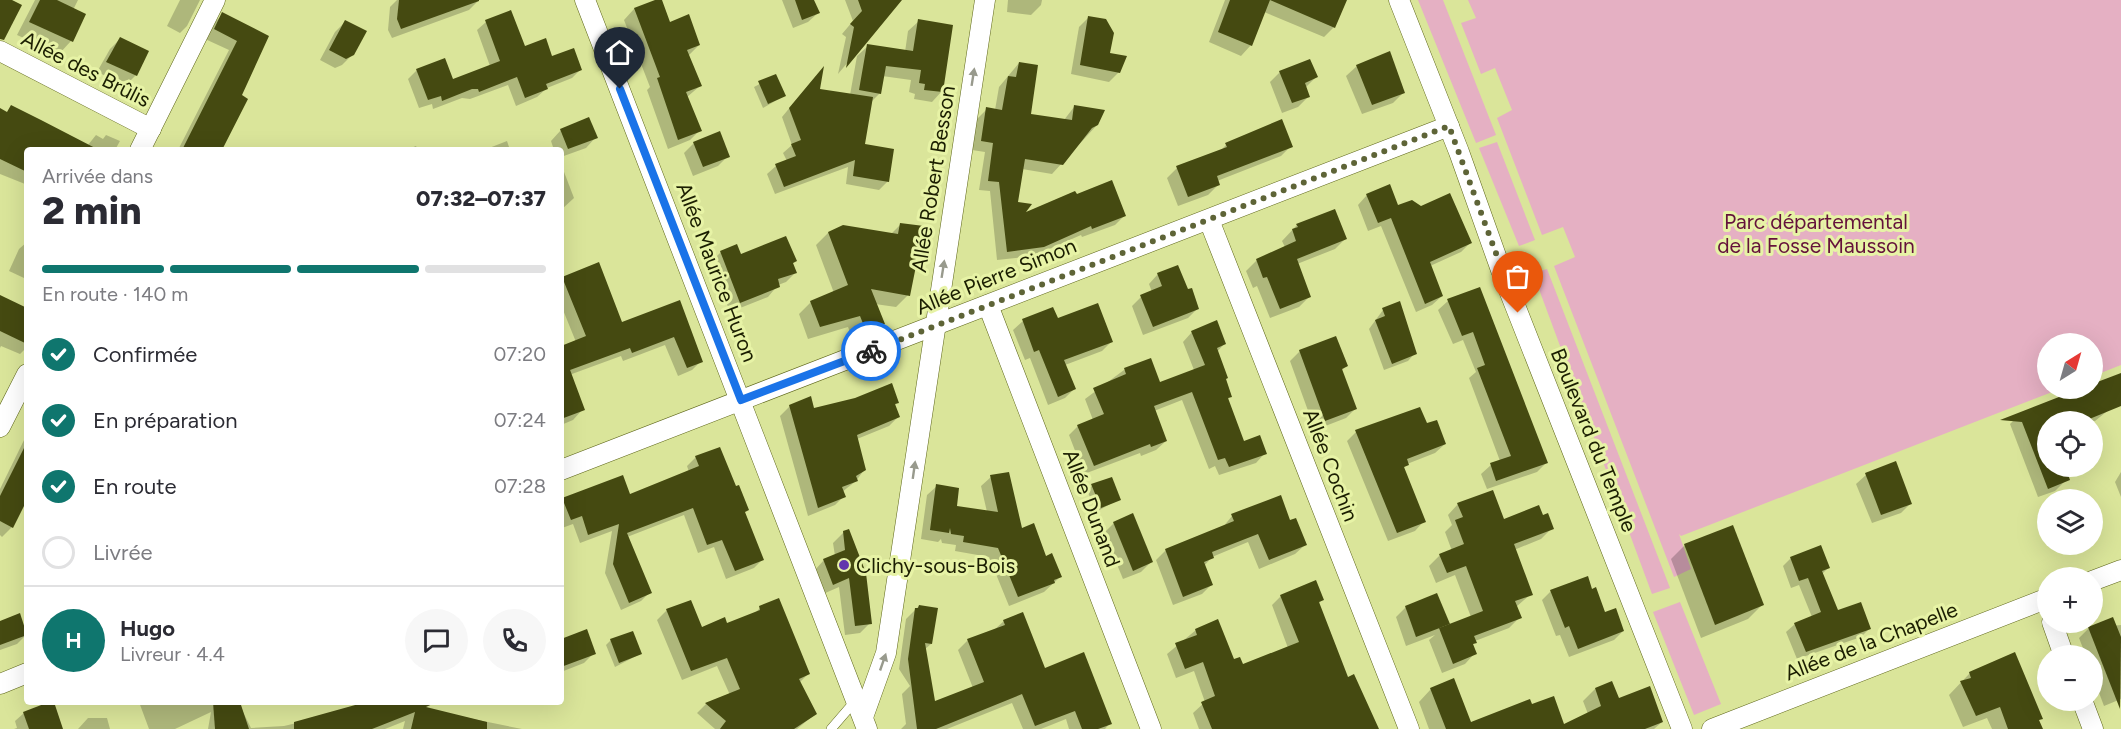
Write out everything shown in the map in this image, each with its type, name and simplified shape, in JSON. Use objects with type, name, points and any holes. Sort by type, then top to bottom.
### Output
[{"type":"street","points":[[142,147],[215,0]]},
{"type":"street","name":"Allée Maurice Huron","points":[[585,0],[862,715]]},
{"type":"street","name":"Allée Robert Besson","points":[[862,715],[886,653],[985,0]]},
{"type":"street","name":"Boulevard du Temple","points":[[1399,0],[1449,126],[1501,270],[1682,729]]},
{"type":"street","name":"Allée des Brûlis","points":[[0,51],[151,129]]},
{"type":"street","name":"Allée Pierre Simon","points":[[564,469],[1449,126]]},
{"type":"street","name":"Allée Cochin","points":[[1209,219],[1409,729]]},
{"type":"street","name":"Allée Dunand","points":[[988,305],[1151,729]]},
{"type":"street","points":[[0,427],[24,380]]},
{"type":"street","points":[[2103,577],[2121,570]]},
{"type":"street","name":"Allée de la Chapelle","points":[[1712,729],[1737,724],[2037,607]]},
{"type":"street","points":[[0,684],[24,674]]},
{"type":"street","points":[[2086,711],[2093,729]]},
{"type":"lane","points":[[831,729],[862,715]]},
{"type":"green space","points":[[1418,0],[1443,0],[1496,135],[1476,143]]},
{"type":"green space","name":"Parc départemental de la Fosse Maussoin","points":[[1468,0],[2121,0],[2121,365],[2103,372],[2103,333],[2037,333],[2037,398],[1681,536],[1679,534],[1691,569],[1674,577],[1554,266],[1575,257],[1563,227],[1542,235],[1497,118],[1512,110],[1495,68],[1481,74],[1461,23],[1476,18]]},
{"type":"green space","points":[[1497,142],[1535,240],[1519,246],[1479,148]]},
{"type":"green space","points":[[1547,269],[1670,588],[1652,594],[1533,273]]},
{"type":"green space","points":[[1680,602],[1721,704],[1694,715],[1653,612]]},
{"type":"building","points":[[0,0],[12,0],[22,5],[4,40],[0,39]]},
{"type":"building","points":[[40,0],[57,0],[86,14],[73,42],[29,22]]},
{"type":"building","points":[[399,0],[479,1],[401,29],[397,19]]},
{"type":"building","points":[[655,0],[662,0],[670,22],[689,14],[700,45],[687,50],[702,86],[686,92],[702,131],[678,140],[657,78],[660,77],[634,8]]},
{"type":"building","points":[[795,0],[814,0],[820,13],[802,20]]},
{"type":"building","points":[[858,0],[902,0],[846,68],[854,27],[850,24],[862,11]]},
{"type":"building","points":[[1230,0],[1270,0],[1252,46],[1218,32]]},
{"type":"building","points":[[1270,0],[1347,0],[1335,28]]},
{"type":"building","points":[[511,10],[525,46],[546,38],[552,56],[574,48],[582,70],[546,84],[548,89],[525,98],[517,77],[479,92],[478,89],[472,89],[442,101],[441,96],[428,100],[416,69],[445,58],[453,79],[500,61],[485,20]]},
{"type":"building","points":[[222,12],[269,36],[242,95],[248,99],[224,147],[184,147],[237,41],[214,29]]},
{"type":"building","points":[[1088,16],[1106,19],[1114,33],[1110,53],[1127,56],[1120,73],[1080,65]]},
{"type":"building","points":[[918,19],[953,25],[943,92],[924,90],[925,84],[919,83],[921,70],[886,66],[881,94],[859,90],[867,44],[913,51]]},
{"type":"building","points":[[345,20],[367,31],[354,55],[346,59],[329,50]]},
{"type":"building","points":[[120,37],[149,51],[137,76],[106,62]]},
{"type":"building","points":[[1390,51],[1405,93],[1372,105],[1356,65]]},
{"type":"building","points":[[1310,59],[1318,77],[1305,83],[1310,97],[1292,103],[1279,71]]},
{"type":"building","points":[[1019,62],[1038,65],[1031,114],[1072,120],[1074,105],[1105,110],[1098,125],[1092,128],[1063,165],[1025,159],[1018,202],[1032,204],[1026,212],[1075,191],[1077,194],[1112,180],[1126,216],[1092,229],[1091,226],[1044,247],[1007,252],[999,182],[988,181],[993,143],[981,141],[986,107],[1002,110],[1008,76],[1016,77]]},
{"type":"building","points":[[824,66],[820,89],[873,97],[865,144],[894,149],[889,182],[853,176],[855,160],[784,187],[775,164],[796,156],[791,144],[801,140],[789,108]]},
{"type":"building","points":[[776,74],[786,96],[768,104],[758,81]]},
{"type":"building","points":[[11,105],[93,147],[24,147],[24,171],[0,159],[0,108],[7,112]]},
{"type":"building","points":[[589,117],[598,138],[568,149],[560,129]]},
{"type":"building","points":[[1282,119],[1293,147],[1217,176],[1220,185],[1188,197],[1176,166],[1227,147],[1225,143]]},
{"type":"building","points":[[720,131],[730,157],[703,167],[693,142]]},
{"type":"building","points":[[1390,184],[1398,205],[1412,200],[1421,206],[1450,193],[1472,243],[1430,262],[1443,296],[1425,304],[1391,218],[1378,223],[1366,194]]},
{"type":"building","points":[[1335,209],[1347,239],[1297,259],[1311,297],[1280,309],[1267,277],[1263,278],[1256,259],[1296,241],[1292,229],[1298,227],[1296,224]]},
{"type":"building","points":[[900,223],[924,226],[910,296],[871,289],[885,324],[866,331],[860,316],[820,327],[810,301],[848,285],[828,232],[843,225],[898,234]]},
{"type":"building","points":[[786,236],[797,261],[793,263],[797,273],[778,279],[780,287],[740,303],[720,251],[737,244],[741,254]]},
{"type":"building","points":[[599,262],[622,322],[680,300],[703,362],[687,368],[674,337],[632,353],[630,348],[570,370],[585,410],[564,418],[564,345],[586,336],[564,282],[564,276]]},
{"type":"building","points":[[1178,265],[1188,289],[1192,288],[1199,309],[1153,327],[1140,295],[1162,286],[1157,273]]},
{"type":"building","points":[[1480,287],[1548,463],[1496,481],[1490,463],[1511,456],[1477,368],[1485,365],[1473,332],[1462,336],[1447,299]]},
{"type":"building","points":[[0,295],[24,307],[24,343],[0,331]]},
{"type":"building","points":[[1400,301],[1417,354],[1392,364],[1375,320],[1385,316],[1382,308]]},
{"type":"building","points":[[1098,303],[1113,342],[1064,360],[1076,389],[1058,397],[1039,350],[1034,352],[1022,319],[1053,307],[1058,318]]},
{"type":"building","points":[[1217,320],[1226,344],[1217,348],[1228,378],[1226,379],[1232,397],[1228,398],[1244,441],[1260,435],[1267,454],[1229,467],[1225,458],[1218,460],[1192,392],[1154,406],[1167,441],[1151,447],[1150,444],[1094,466],[1077,425],[1104,414],[1093,388],[1126,374],[1124,368],[1151,358],[1160,382],[1205,365],[1191,331]]},
{"type":"building","points":[[1336,336],[1348,366],[1342,369],[1357,409],[1325,421],[1299,350]]},
{"type":"building","points":[[2121,373],[2121,406],[2103,413],[2103,411],[2037,411],[2037,461],[2022,422],[2000,420],[2054,399],[2103,399],[2103,380]]},
{"type":"building","points":[[892,383],[899,403],[895,404],[900,417],[857,435],[866,470],[856,476],[858,481],[842,487],[846,497],[818,508],[789,405],[811,396],[814,408],[855,398]]},
{"type":"building","points":[[1420,407],[1427,423],[1437,420],[1446,444],[1407,459],[1409,465],[1404,467],[1426,522],[1397,533],[1355,430]]},
{"type":"building","points":[[720,447],[749,510],[745,512],[764,560],[735,571],[722,540],[707,545],[693,508],[627,533],[652,593],[629,603],[613,564],[619,524],[588,535],[582,516],[571,520],[564,497],[623,475],[630,494],[699,466],[695,456]]},
{"type":"building","points":[[24,448],[24,506],[13,528],[0,521],[0,496]]},
{"type":"building","points":[[1896,461],[1912,504],[1881,515],[1865,473]]},
{"type":"building","points":[[1009,472],[1022,528],[1034,523],[1046,556],[1052,553],[1062,577],[1054,580],[1055,583],[1018,597],[998,548],[963,542],[964,536],[951,534],[950,528],[949,533],[930,530],[936,484],[959,488],[957,506],[998,512],[990,475]]},
{"type":"building","points":[[1112,477],[1121,500],[1101,508],[1091,484]]},
{"type":"building","points":[[2043,477],[2069,477],[2070,480],[2048,489]]},
{"type":"building","points":[[1493,490],[1504,519],[1539,505],[1543,515],[1548,513],[1554,529],[1514,544],[1533,595],[1515,601],[1522,618],[1474,636],[1477,643],[1473,644],[1477,654],[1453,664],[1439,628],[1483,611],[1466,566],[1447,573],[1439,554],[1464,544],[1455,520],[1463,517],[1457,503]]},
{"type":"building","points":[[1281,495],[1290,520],[1296,518],[1307,545],[1269,560],[1258,534],[1212,552],[1214,558],[1204,562],[1213,585],[1183,597],[1165,549],[1234,521],[1231,514]]},
{"type":"building","points":[[1133,513],[1153,562],[1133,571],[1113,522]]},
{"type":"building","points":[[1733,525],[1764,605],[1715,625],[1684,544]]},
{"type":"building","points":[[849,529],[866,573],[872,624],[855,626],[849,578],[833,585],[823,559],[845,550],[843,531]]},
{"type":"building","points":[[1821,545],[1830,568],[1822,571],[1838,610],[1861,602],[1871,629],[1806,652],[1794,623],[1821,612],[1808,578],[1799,581],[1790,557]]},
{"type":"building","points":[[1588,576],[1592,589],[1596,587],[1605,612],[1616,608],[1624,631],[1578,649],[1569,626],[1565,628],[1550,590]]},
{"type":"building","points":[[1316,580],[1324,600],[1319,602],[1348,677],[1354,674],[1379,729],[1212,729],[1201,702],[1215,696],[1203,662],[1185,669],[1175,643],[1197,635],[1195,629],[1218,619],[1234,659],[1240,657],[1243,664],[1299,642],[1280,595]]},
{"type":"building","points":[[1437,593],[1450,624],[1416,637],[1405,606]]},
{"type":"building","points":[[779,598],[810,674],[799,679],[817,714],[794,729],[720,729],[726,721],[705,703],[740,689],[727,658],[691,671],[666,609],[691,600],[702,627],[725,617],[727,623],[760,610],[759,606]]},
{"type":"building","points":[[919,605],[938,608],[932,644],[925,643],[935,701],[984,682],[967,639],[1005,625],[1003,620],[1023,612],[1045,668],[1084,652],[1112,724],[1098,729],[1082,729],[1075,711],[1035,726],[1022,694],[936,729],[917,729],[908,659],[915,608]]},
{"type":"building","points":[[20,613],[24,636],[0,645],[0,621]]},
{"type":"building","points":[[2113,617],[2121,637],[2120,709],[2103,665],[2103,645],[2095,645],[2090,633],[2103,633],[2103,621]]},
{"type":"building","points":[[587,629],[596,654],[564,666],[564,638]]},
{"type":"building","points":[[633,631],[642,654],[619,663],[610,639]]},
{"type":"building","points":[[2015,652],[2037,705],[2037,711],[2040,711],[2043,719],[2039,720],[2043,729],[2008,729],[2000,707],[1976,716],[1960,681],[1971,678],[1969,672]]},
{"type":"building","points":[[1454,678],[1471,722],[1530,699],[1532,704],[1554,696],[1564,724],[1601,706],[1595,688],[1612,681],[1619,698],[1650,686],[1663,722],[1645,729],[1446,729],[1430,688]]},
{"type":"building","points":[[41,705],[55,705],[63,729],[29,729],[23,712]]},
{"type":"building","points":[[213,705],[241,705],[249,729],[215,729]]},
{"type":"building","points":[[355,705],[430,705],[426,707],[487,722],[487,729],[411,729],[415,712],[372,729],[294,729],[294,722]]},
{"type":"way so far","points":[[871,351],[1449,126],[1518,313]]},
{"type":"place","name":"Clichy-sous-Bois","points":[[844,565]]},
{"type":"route","points":[[620,89],[741,400],[871,351]]}]
